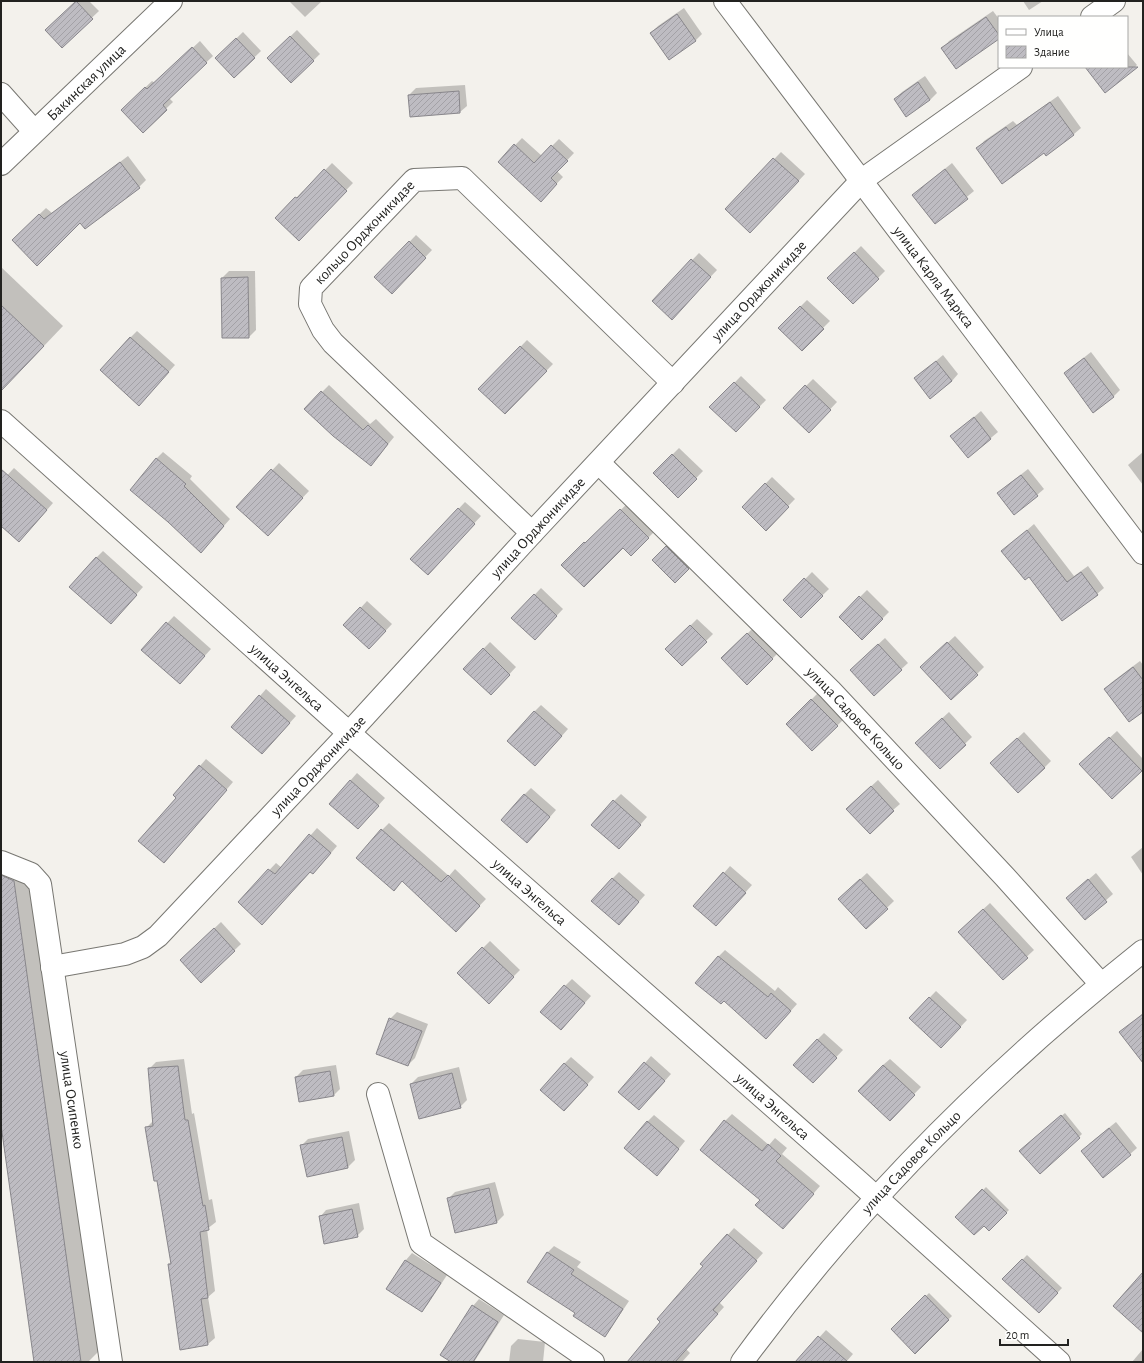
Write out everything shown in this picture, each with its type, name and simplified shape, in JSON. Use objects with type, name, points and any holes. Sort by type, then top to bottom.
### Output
[{"type":"street","name":"улица Карла Маркса","points":[[725,1],[1143,553]]},
{"type":"street","points":[[1093,16],[1114,1]]},
{"type":"street","name":"Бакинская улица","points":[[1,164],[167,2]]},
{"type":"street","name":"улица Орджоникидзе","points":[[52,968],[125,954],[143,947],[158,936],[349,733],[532,533],[862,180],[1020,68]]},
{"type":"street","points":[[1,94],[34,131]]},
{"type":"street","name":"кольцо Орджоникидзе","points":[[532,533],[333,343],[323,330],[310,304],[311,288],[414,180],[462,178],[673,383]]},
{"type":"street","name":"улица Энгельса","points":[[1,421],[349,733],[876,1198],[1059,1362]]},
{"type":"street","name":"улица Садовое Кольцо","points":[[599,462],[830,690],[1005,877],[1101,984]]},
{"type":"street","name":"улица Осипенко","points":[[1,862],[31,874],[40,884],[111,1362]]},
{"type":"street","name":"улица Садовое Кольцо","points":[[742,1362],[809,1276],[876,1198],[917,1154],[985,1086],[1062,1017],[1143,951]]},
{"type":"street","points":[[378,1094],[421,1243],[593,1362]]},
{"type":"building","points":[[76,1],[93,19],[62,48],[45,30]]},
{"type":"building","points":[[677,14],[696,41],[669,60],[650,33]]},
{"type":"building","points":[[986,17],[998,34],[998,40],[956,69],[941,48]]},
{"type":"building","points":[[290,36],[314,61],[291,83],[267,58]]},
{"type":"building","points":[[236,38],[255,58],[234,78],[215,58]]},
{"type":"building","points":[[192,47],[207,63],[163,105],[167,110],[143,133],[121,110],[145,87],[147,89]]},
{"type":"building","points":[[1138,67],[1105,93],[1086,68]]},
{"type":"building","points":[[918,82],[930,100],[906,117],[894,99]]},
{"type":"building","points":[[459,91],[460,113],[410,117],[408,95]]},
{"type":"building","points":[[1050,102],[1074,135],[1046,156],[1044,153],[1002,184],[976,148],[1006,127],[1009,131]]},
{"type":"building","points":[[514,144],[534,163],[551,145],[568,161],[551,178],[557,184],[541,202],[498,162]]},
{"type":"building","points":[[773,158],[799,181],[750,233],[725,209]]},
{"type":"building","points":[[120,162],[140,188],[85,229],[80,223],[37,266],[12,240],[39,214],[44,219]]},
{"type":"building","points":[[324,169],[347,191],[299,241],[275,218],[295,197],[297,198]]},
{"type":"building","points":[[945,169],[968,199],[935,224],[912,195]]},
{"type":"building","points":[[409,241],[426,258],[392,294],[374,277]]},
{"type":"building","points":[[854,252],[879,279],[853,304],[827,278]]},
{"type":"building","points":[[691,259],[711,277],[672,320],[652,301]]},
{"type":"building","points":[[248,277],[249,338],[222,338],[221,278]]},
{"type":"building","points":[[1,305],[44,346],[1,391]]},
{"type":"building","points":[[800,306],[824,329],[802,351],[778,328]]},
{"type":"building","points":[[130,337],[169,372],[139,406],[100,370]]},
{"type":"building","points":[[520,346],[547,371],[505,414],[478,389]]},
{"type":"building","points":[[1084,358],[1114,397],[1093,413],[1064,373]]},
{"type":"building","points":[[936,361],[952,381],[930,399],[914,378]]},
{"type":"building","points":[[734,382],[760,407],[736,432],[709,407]]},
{"type":"building","points":[[805,385],[831,410],[809,433],[783,408]]},
{"type":"building","points":[[321,391],[363,430],[368,425],[388,444],[371,466],[333,436],[304,409]]},
{"type":"building","points":[[974,417],[991,439],[968,458],[950,436]]},
{"type":"building","points":[[672,454],[697,479],[678,498],[653,473]]},
{"type":"building","points":[[156,458],[186,484],[184,486],[224,526],[201,553],[168,522],[130,490]]},
{"type":"building","points":[[1,469],[47,510],[19,542],[1,526]]},
{"type":"building","points":[[271,469],[303,498],[268,536],[236,507]]},
{"type":"building","points":[[1021,475],[1038,496],[1014,515],[997,493]]},
{"type":"building","points":[[765,483],[789,507],[766,531],[742,507]]},
{"type":"building","points":[[458,508],[475,524],[428,575],[410,559]]},
{"type":"building","points":[[620,509],[649,538],[631,556],[623,548],[584,587],[561,565]]},
{"type":"building","points":[[1027,530],[1067,582],[1081,572],[1098,595],[1062,621],[1029,577],[1025,580],[1001,551]]},
{"type":"building","points":[[666,546],[689,569],[675,583],[652,560]]},
{"type":"building","points":[[96,557],[137,595],[111,624],[69,587]]},
{"type":"building","points":[[804,578],[823,596],[801,618],[783,600]]},
{"type":"building","points":[[534,594],[557,616],[535,640],[511,618]]},
{"type":"building","points":[[859,596],[883,619],[862,640],[839,617]]},
{"type":"building","points":[[360,607],[386,631],[369,649],[343,625]]},
{"type":"building","points":[[166,622],[205,656],[180,684],[141,650]]},
{"type":"building","points":[[690,625],[707,642],[682,666],[665,649]]},
{"type":"building","points":[[747,633],[773,659],[747,685],[721,658]]},
{"type":"building","points":[[947,642],[978,675],[951,700],[920,667]]},
{"type":"building","points":[[878,644],[902,670],[874,696],[850,670]]},
{"type":"building","points":[[483,648],[510,675],[491,695],[463,669]]},
{"type":"building","points":[[1133,667],[1143,680],[1143,712],[1129,722],[1104,689]]},
{"type":"building","points":[[259,695],[290,723],[262,754],[231,727]]},
{"type":"building","points":[[811,699],[838,726],[812,751],[786,724]]},
{"type":"building","points":[[534,711],[562,736],[535,766],[507,741]]},
{"type":"building","points":[[942,718],[966,745],[940,769],[915,743]]},
{"type":"building","points":[[1109,737],[1142,771],[1112,799],[1079,764]]},
{"type":"building","points":[[1017,738],[1045,768],[1018,793],[990,763]]},
{"type":"building","points":[[199,765],[227,790],[164,863],[138,841],[176,798],[173,795]]},
{"type":"building","points":[[350,780],[379,806],[358,829],[329,804]]},
{"type":"building","points":[[871,786],[894,811],[870,834],[846,809]]},
{"type":"building","points":[[524,794],[550,817],[527,843],[501,820]]},
{"type":"building","points":[[613,800],[641,825],[619,849],[591,825]]},
{"type":"building","points":[[381,829],[441,882],[448,875],[480,906],[456,932],[402,881],[394,891],[356,858]]},
{"type":"building","points":[[309,834],[331,853],[313,874],[310,872],[262,925],[238,902],[268,869],[275,874]]},
{"type":"building","points":[[723,872],[746,893],[716,926],[693,906]]},
{"type":"building","points":[[1,875],[14,881],[81,1362],[34,1362],[1,1125]]},
{"type":"building","points":[[612,878],[639,902],[619,925],[591,901]]},
{"type":"building","points":[[860,879],[888,909],[866,929],[838,899]]},
{"type":"building","points":[[1088,879],[1107,902],[1085,920],[1066,898]]},
{"type":"building","points":[[983,909],[1028,958],[1003,980],[958,932]]},
{"type":"building","points":[[214,928],[235,951],[201,983],[180,960]]},
{"type":"building","points":[[482,947],[514,977],[489,1004],[457,973]]},
{"type":"building","points":[[718,956],[768,997],[771,993],[791,1011],[766,1039],[724,1001],[721,1004],[695,983]]},
{"type":"building","points":[[564,985],[585,1003],[561,1030],[540,1012]]},
{"type":"building","points":[[929,997],[961,1027],[941,1048],[909,1018]]},
{"type":"building","points":[[1143,1014],[1143,1063],[1119,1032]]},
{"type":"building","points":[[389,1018],[422,1031],[408,1066],[376,1054]]},
{"type":"building","points":[[817,1039],[837,1058],[813,1083],[793,1065]]},
{"type":"building","points":[[644,1062],[665,1081],[639,1110],[618,1092]]},
{"type":"building","points":[[564,1063],[588,1085],[564,1111],[540,1090]]},
{"type":"building","points":[[883,1065],[915,1095],[890,1121],[858,1091]]},
{"type":"building","points":[[178,1066],[185,1120],[188,1120],[203,1206],[205,1205],[209,1230],[200,1232],[208,1298],[201,1299],[208,1345],[180,1350],[168,1264],[171,1264],[157,1181],[154,1181],[145,1127],[153,1126],[148,1068]]},
{"type":"building","points":[[330,1071],[334,1096],[299,1102],[295,1077]]},
{"type":"building","points":[[452,1073],[461,1108],[419,1119],[410,1084]]},
{"type":"building","points":[[1061,1115],[1080,1138],[1040,1174],[1019,1151]]},
{"type":"building","points":[[724,1120],[762,1151],[768,1144],[781,1156],[776,1161],[814,1194],[783,1229],[755,1205],[760,1200],[700,1150]]},
{"type":"building","points":[[647,1121],[679,1149],[657,1176],[624,1148]]},
{"type":"building","points":[[1109,1128],[1131,1155],[1103,1178],[1081,1151]]},
{"type":"building","points":[[342,1137],[348,1168],[307,1177],[300,1145]]},
{"type":"building","points":[[489,1188],[497,1223],[455,1233],[447,1198]]},
{"type":"building","points":[[982,1189],[1007,1213],[989,1231],[984,1226],[974,1235],[955,1217]]},
{"type":"building","points":[[352,1209],[358,1237],[324,1244],[319,1216]]},
{"type":"building","points":[[727,1234],[757,1261],[713,1310],[718,1314],[675,1362],[627,1362],[660,1322],[657,1319],[703,1266],[700,1264]]},
{"type":"building","points":[[547,1252],[574,1270],[571,1274],[623,1309],[605,1337],[573,1316],[575,1313],[527,1282]]},
{"type":"building","points":[[1022,1259],[1058,1293],[1039,1313],[1002,1279]]},
{"type":"building","points":[[405,1260],[441,1283],[422,1312],[386,1289]]},
{"type":"building","points":[[1143,1272],[1143,1333],[1113,1306]]},
{"type":"building","points":[[925,1295],[949,1320],[915,1354],[891,1329]]},
{"type":"building","points":[[472,1305],[498,1322],[473,1362],[451,1362],[440,1355]]},
{"type":"building","points":[[818,1336],[848,1362],[795,1362]]}]
